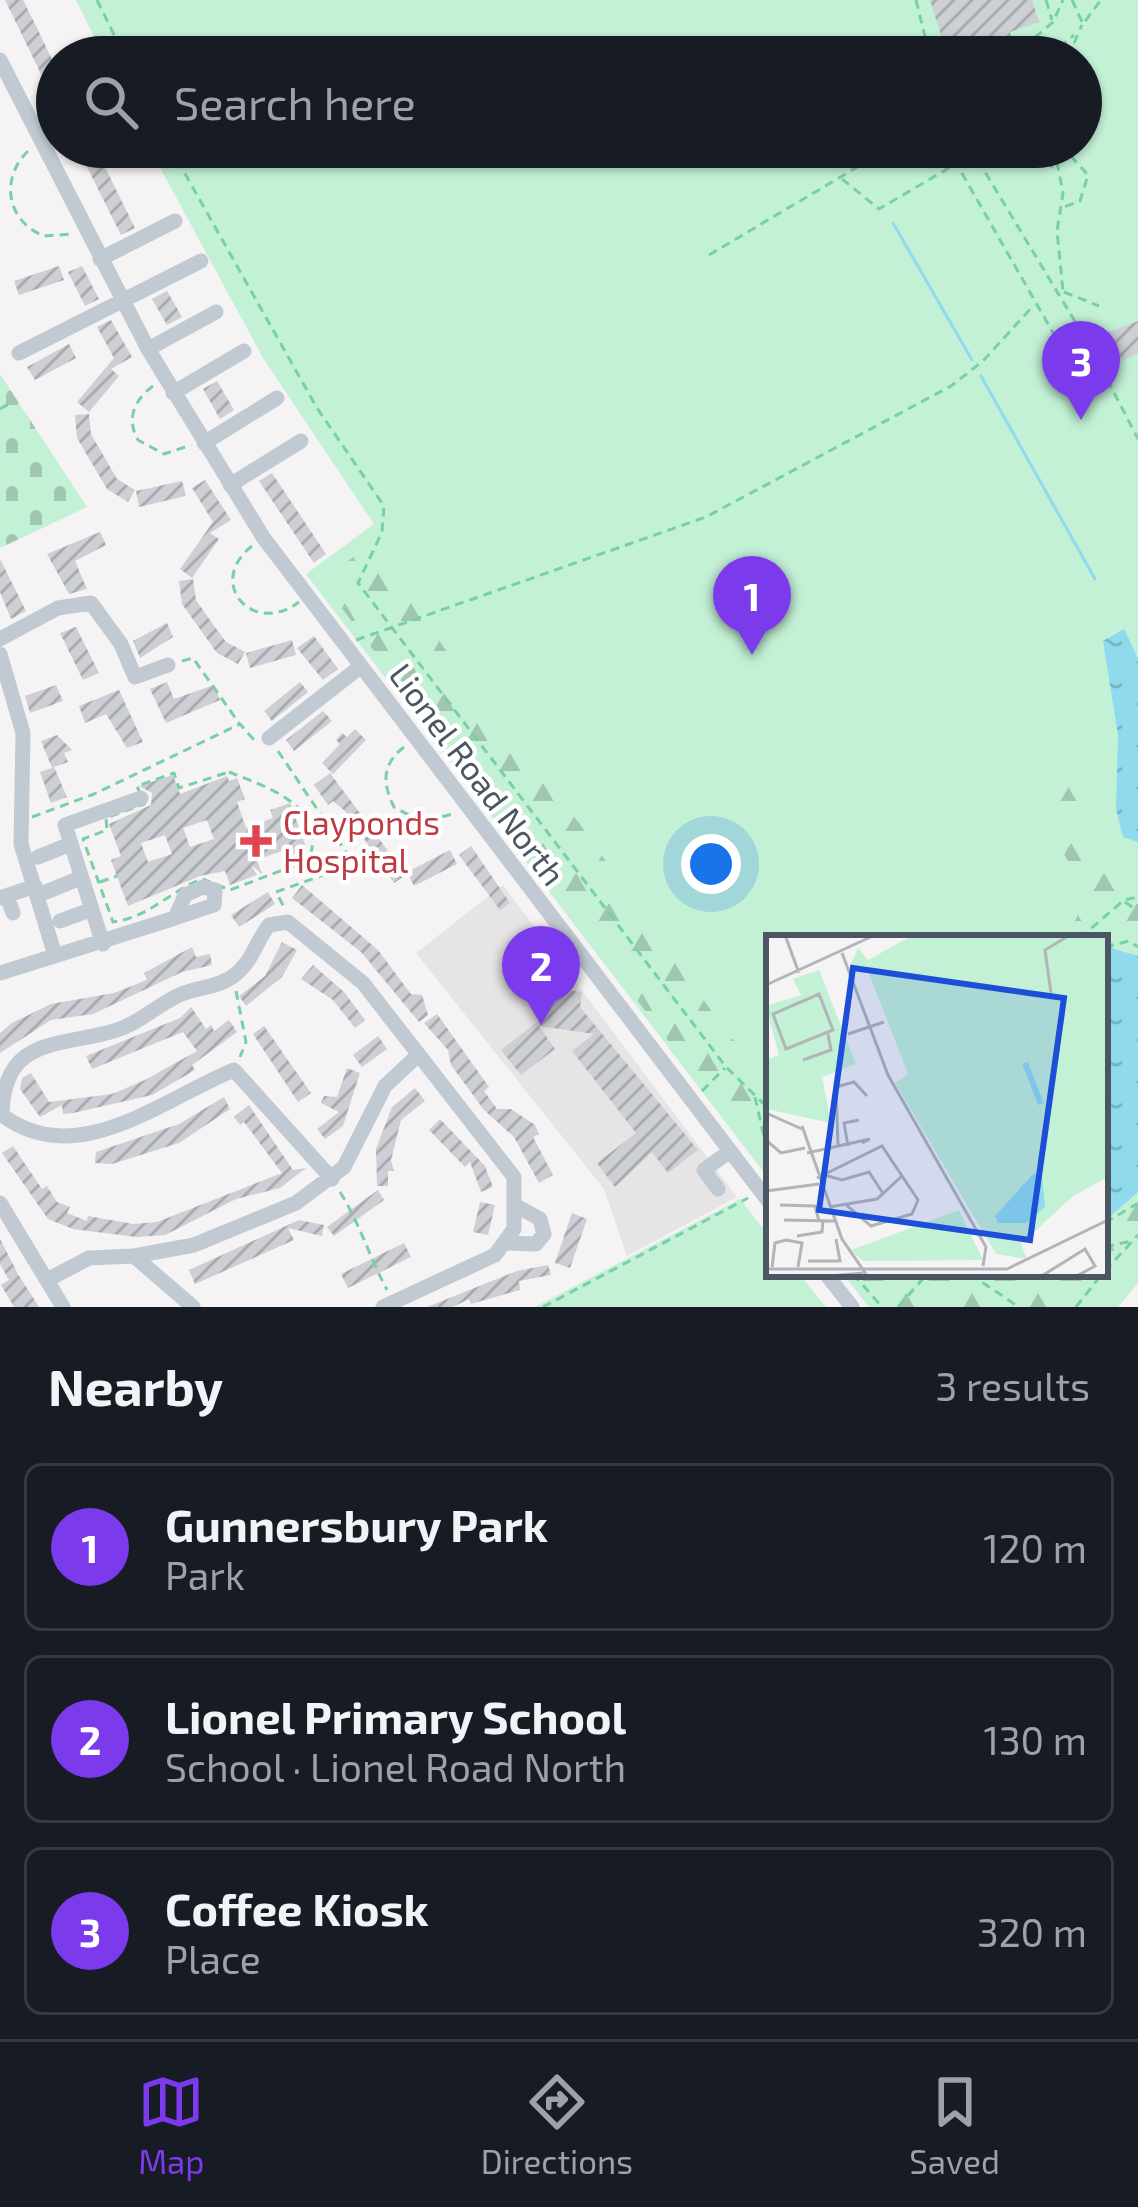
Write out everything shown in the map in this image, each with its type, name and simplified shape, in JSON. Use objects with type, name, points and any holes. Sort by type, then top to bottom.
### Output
[{"type":"street","name":"Lionel Road North","points":[[1,66],[36,135]]},
{"type":"street","name":"Lionel Road North","points":[[53,168],[164,378],[263,537],[764,1196]]},
{"type":"street","points":[[100,259],[175,221]]},
{"type":"street","points":[[20,353],[201,261]]},
{"type":"street","points":[[148,349],[216,312]]},
{"type":"street","points":[[173,393],[244,352]]},
{"type":"street","points":[[202,441],[277,398]]},
{"type":"street","points":[[230,485],[302,440]]},
{"type":"street","points":[[0,639],[58,608],[91,603],[121,644],[135,677],[168,665]]},
{"type":"street","points":[[0,654],[23,733],[19,820],[54,952]]},
{"type":"street","name":"Lionel Road North","points":[[269,738],[360,667]]},
{"type":"street","points":[[103,944],[68,845],[68,820],[141,798]]},
{"type":"street","points":[[38,857],[68,845]]},
{"type":"street","points":[[13,913],[4,897],[78,879]]},
{"type":"street","points":[[60,921],[90,910]]},
{"type":"street","points":[[0,973],[54,952],[103,944],[175,918]]},
{"type":"street","points":[[332,1179],[235,1070],[138,1118],[96,1131],[39,1134],[1,1116],[8,1075],[28,1055],[63,1038],[119,1030],[174,998],[232,976],[250,962],[264,930],[282,920],[363,983],[416,1057],[514,1177],[518,1207],[506,1243],[495,1256],[388,1304]]},
{"type":"street","points":[[47,1280],[89,1258],[172,1252],[296,1203],[332,1179],[357,1149],[385,1086],[416,1057]]},
{"type":"street","points":[[718,1189],[704,1170],[730,1150]]},
{"type":"street","points":[[0,1203],[62,1307]]},
{"type":"street","points":[[506,1243],[536,1244],[544,1234],[540,1219],[518,1207]]},
{"type":"street","points":[[161,1276],[172,1252]]},
{"type":"street","points":[[134,1256],[193,1307]]},
{"type":"street","points":[[828,1277],[852,1307]]},
{"type":"path","points":[[97,0],[115,36]]},
{"type":"path","points":[[916,0],[925,36]]},
{"type":"path","points":[[1046,0],[1053,22]]},
{"type":"path","points":[[1037,36],[1053,22],[1063,0]]},
{"type":"path","points":[[1072,0],[1083,24]]},
{"type":"path","points":[[1074,36],[1101,0]]},
{"type":"path","points":[[36,147],[10,173],[7,192],[13,212],[44,236],[72,235],[83,227]]},
{"type":"path","points":[[182,168],[266,322],[384,506],[382,532],[358,583],[726,1067],[766,1106]]},
{"type":"path","points":[[709,255],[857,168]]},
{"type":"path","points":[[841,178],[879,209],[948,168]]},
{"type":"path","points":[[957,168],[1072,366],[1085,367],[1090,348]]},
{"type":"path","points":[[982,168],[1059,292],[1138,439]]},
{"type":"path","points":[[1056,168],[1063,193],[1059,292]]},
{"type":"path","points":[[1060,209],[1080,201],[1088,175],[1082,168]]},
{"type":"path","points":[[1059,292],[1099,306]]},
{"type":"path","points":[[343,645],[706,517],[951,386],[983,361],[1034,305]]},
{"type":"path","points":[[164,378],[135,406],[132,424],[138,440],[164,454],[202,441]]},
{"type":"path","points":[[0,409],[12,402]]},
{"type":"path","points":[[263,537],[233,568],[231,587],[239,603],[255,614],[274,615],[307,596]]},
{"type":"path","points":[[168,665],[193,658],[261,748],[269,738],[354,864],[276,892],[284,909],[282,920]]},
{"type":"path","points":[[19,820],[94,794],[240,724]]},
{"type":"path","points":[[415,738],[387,766],[385,787],[394,807],[413,820],[431,822],[464,806]]},
{"type":"path","points":[[174,773],[179,788],[215,775],[236,775],[303,809],[312,828],[312,856],[230,890],[202,880],[184,886],[169,902],[116,923],[99,882],[83,838],[106,830],[106,818],[144,804],[137,786],[174,773]]},
{"type":"path","points":[[99,882],[117,876]]},
{"type":"path","points":[[1084,935],[1124,901],[1138,897]]},
{"type":"path","points":[[1124,901],[1138,911]]},
{"type":"path","points":[[1108,946],[1129,941],[1138,947]]},
{"type":"path","points":[[232,976],[245,1042],[235,1070]]},
{"type":"path","points":[[693,1099],[726,1067]]},
{"type":"path","points":[[755,1095],[766,1146]]},
{"type":"path","points":[[332,1179],[362,1226],[362,1243],[388,1304]]},
{"type":"path","points":[[544,1307],[764,1196]]},
{"type":"path","points":[[1108,1221],[1138,1203]]},
{"type":"path","points":[[1108,1268],[1138,1235]]},
{"type":"path","points":[[1108,1246],[1133,1240]]},
{"type":"path","points":[[856,1277],[882,1307]]},
{"type":"path","points":[[898,1307],[924,1277]]},
{"type":"path","points":[[974,1277],[1014,1306]]},
{"type":"path","points":[[1076,1307],[1101,1277]]},
{"type":"shaded area","points":[[503,885],[737,1197],[627,1256],[604,1189],[416,953]]},
{"type":"green space","points":[[76,0],[1138,0],[1138,1283],[1118,1307],[869,1307],[845,1277],[1108,1277],[1108,935],[766,935],[766,1175],[306,574],[374,524],[263,358],[160,168],[1102,168],[1102,36],[94,36]]},
{"type":"green space","points":[[0,374],[87,507],[0,548]]},
{"type":"green space","points":[[372,542],[490,715],[579,823],[727,1033],[766,1073],[766,1171],[322,582]]},
{"type":"green space","points":[[1058,769],[1127,888],[1138,883],[1138,956],[1108,951],[1108,935],[1068,935],[1087,897],[1028,787]]},
{"type":"green space","points":[[1138,1192],[1138,1248],[1079,1307],[869,1307],[846,1277],[1108,1277],[1108,1218]]},
{"type":"green space","points":[[740,1199],[766,1232],[766,1277],[801,1277],[826,1307],[535,1307]]},
{"type":"water","points":[[1124,629],[1138,658],[1138,842],[1123,837],[1116,809],[1118,735],[1103,641]]},
{"type":"water","points":[[1108,951],[1138,956],[1138,1192],[1108,1218]]},
{"type":"building","points":[[5,0],[23,0],[37,28],[41,36],[36,36],[36,64]]},
{"type":"building","points":[[930,0],[1032,0],[1039,22],[1010,32],[1011,36],[941,36]]},
{"type":"building","points":[[88,168],[105,168],[135,228],[121,235]]},
{"type":"building","points":[[59,266],[64,280],[19,295],[14,281]]},
{"type":"building","points":[[82,266],[99,299],[85,306],[68,272]]},
{"type":"building","points":[[167,291],[182,317],[167,325],[152,299]]},
{"type":"building","points":[[111,320],[132,357],[111,369],[119,376],[89,412],[77,402],[114,358],[97,327]]},
{"type":"building","points":[[1138,321],[1138,353],[1111,366],[1096,337]]},
{"type":"building","points":[[69,344],[76,358],[35,380],[27,367]]},
{"type":"building","points":[[217,381],[234,410],[220,419],[203,389]]},
{"type":"building","points":[[89,414],[91,434],[117,479],[135,490],[128,502],[107,489],[77,438],[75,415]]},
{"type":"building","points":[[272,473],[326,554],[314,563],[259,481]]},
{"type":"building","points":[[205,480],[231,520],[210,533],[219,539],[192,578],[180,569],[213,522],[192,488]]},
{"type":"building","points":[[182,481],[186,496],[139,507],[136,491]]},
{"type":"building","points":[[100,532],[106,545],[75,561],[87,589],[69,594],[47,554]]},
{"type":"building","points":[[0,559],[26,611],[11,619],[0,592]]},
{"type":"building","points":[[193,579],[196,600],[207,616],[226,642],[245,652],[238,664],[217,653],[182,604],[179,581]]},
{"type":"building","points":[[167,623],[173,637],[140,658],[133,641]]},
{"type":"building","points":[[76,627],[99,673],[83,680],[60,633]]},
{"type":"building","points":[[314,636],[338,669],[323,680],[297,648]]},
{"type":"building","points":[[292,640],[296,655],[250,668],[246,653]]},
{"type":"building","points":[[167,682],[174,699],[214,685],[220,700],[166,723],[150,689]]},
{"type":"building","points":[[300,682],[308,692],[272,721],[264,711]]},
{"type":"building","points":[[56,685],[63,701],[30,713],[25,696]]},
{"type":"building","points":[[119,690],[143,742],[127,748],[106,714],[85,723],[79,706]]},
{"type":"building","points":[[323,711],[332,721],[294,751],[286,740]]},
{"type":"building","points":[[355,729],[366,740],[333,774],[322,763],[340,744],[336,740],[342,733],[347,737]]},
{"type":"building","points":[[57,735],[72,750],[64,753],[68,762],[54,767],[67,797],[51,803],[40,772],[52,768],[41,741]]},
{"type":"building","points":[[330,773],[406,875],[394,883],[346,812],[333,801],[328,805],[314,785]]},
{"type":"building","name":"Clayponds Hospital","points":[[173,775],[180,794],[227,776],[229,781],[237,778],[245,799],[237,802],[246,828],[273,818],[270,810],[290,803],[307,850],[287,858],[284,850],[257,860],[262,874],[251,865],[257,875],[230,885],[225,871],[200,876],[128,906],[111,860],[121,856],[109,824],[151,805],[152,793],[139,786]],"holes":[[[207,820],[214,839],[190,847],[183,828]],[[165,835],[172,854],[148,862],[141,843]]]},
{"type":"building","points":[[471,846],[510,903],[500,910],[459,855]]},
{"type":"building","points":[[450,850],[457,864],[414,886],[407,872]]},
{"type":"building","points":[[302,885],[378,950],[411,994],[422,995],[428,1015],[419,1022],[361,952],[292,898]]},
{"type":"building","points":[[268,892],[275,904],[239,927],[231,915]]},
{"type":"building","points":[[282,942],[297,950],[282,977],[246,1006],[239,996],[265,976]]},
{"type":"building","points":[[192,947],[196,957],[210,954],[212,965],[182,972],[93,1014],[51,1020],[0,1053],[0,1033],[12,1023],[51,1004],[114,993],[147,980],[144,973]]},
{"type":"building","points":[[313,965],[344,992],[365,1020],[355,1028],[333,1000],[301,979]]},
{"type":"building","points":[[555,988],[582,992],[580,1007],[698,1150],[668,1173],[652,1152],[615,1187],[597,1163],[636,1133],[572,1051],[594,1034],[539,1026],[555,1049],[521,1075],[501,1050],[542,1018],[533,1006],[548,995],[553,1002]]},
{"type":"building","points":[[191,1007],[206,1029],[211,1025],[214,1031],[229,1020],[237,1032],[192,1065],[195,1070],[152,1095],[73,1113],[63,1114],[62,1105],[40,1117],[20,1089],[22,1078],[31,1073],[49,1102],[112,1094],[145,1080],[197,1051],[183,1032],[92,1069],[86,1056],[180,1018]]},
{"type":"building","points":[[437,1014],[489,1087],[484,1091],[497,1109],[511,1109],[535,1125],[539,1134],[533,1137],[553,1175],[539,1183],[514,1137],[484,1110],[451,1065],[448,1050],[424,1023]]},
{"type":"building","points":[[264,1026],[311,1093],[298,1102],[253,1034]]},
{"type":"building","points":[[378,1036],[387,1049],[362,1067],[353,1055]]},
{"type":"building","points":[[347,1068],[360,1073],[343,1126],[325,1139],[317,1129],[339,1112],[321,1103],[324,1096],[337,1097]]},
{"type":"building","points":[[415,1088],[425,1101],[401,1120],[391,1160],[394,1171],[388,1171],[388,1186],[377,1186],[376,1149],[392,1107]]},
{"type":"building","points":[[224,1097],[230,1109],[179,1143],[112,1164],[95,1163],[96,1152],[179,1124]]},
{"type":"building","points":[[249,1105],[293,1170],[306,1168],[280,1188],[236,1199],[165,1235],[136,1237],[73,1229],[48,1219],[2,1153],[13,1146],[42,1189],[47,1186],[57,1202],[70,1207],[67,1213],[87,1221],[88,1216],[133,1224],[157,1222],[282,1173],[244,1122],[240,1125],[234,1117]]},
{"type":"building","points":[[440,1119],[485,1166],[493,1187],[481,1192],[470,1162],[465,1167],[429,1130]]},
{"type":"building","points":[[378,1190],[384,1200],[334,1236],[327,1227]]},
{"type":"building","points":[[480,1202],[495,1205],[488,1235],[473,1232]]},
{"type":"building","points":[[572,1213],[587,1219],[570,1268],[555,1263]]},
{"type":"building","points":[[299,1220],[324,1225],[322,1236],[288,1228],[294,1240],[195,1284],[189,1270]]},
{"type":"building","points":[[0,1239],[39,1307],[14,1307],[1,1285],[9,1280],[0,1264]]},
{"type":"building","points":[[404,1243],[411,1257],[348,1288],[341,1274]]},
{"type":"building","points":[[548,1265],[551,1275],[519,1281],[520,1290],[471,1304],[469,1299],[453,1307],[427,1307],[517,1271]]},
{"type":"waterway","points":[[893,223],[972,360]]},
{"type":"waterway","points":[[981,376],[1095,579]]},
{"type":"place","name":"Coffee Kiosk","points":[[1081,420]]},
{"type":"place","name":"Gunnersbury Park","points":[[752,655]]},
{"type":"place","name":"Clayponds Hospital","points":[[256,841]]},
{"type":"place","name":"Lionel Primary School","points":[[541,1025]]}]
